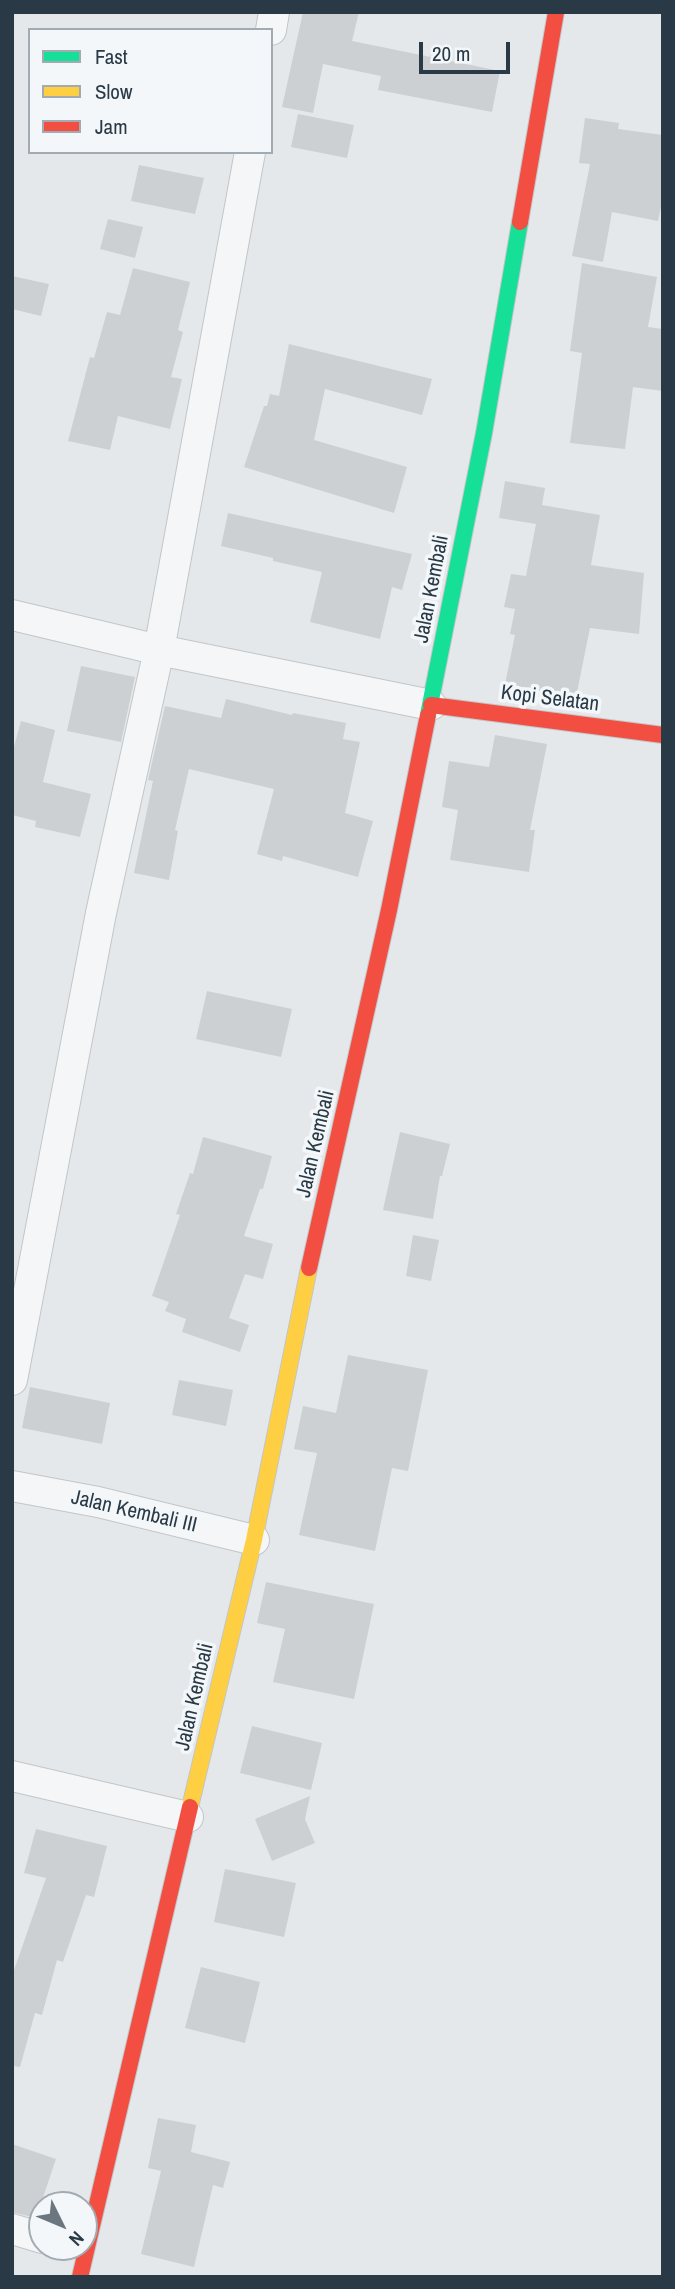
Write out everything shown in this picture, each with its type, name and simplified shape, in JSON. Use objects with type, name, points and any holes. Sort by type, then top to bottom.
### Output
[{"type":"street","name":"Jalan Kembali","points":[[96,2191],[254,1541],[300,1308],[383,938],[484,433],[556,12]]},
{"type":"street","points":[[12,1380],[101,913],[159,650],[250,154]]},
{"type":"street","points":[[12,615],[159,650],[431,705]]},
{"type":"street","name":"Kopi Selatan","points":[[431,705],[663,735]]},
{"type":"street","name":"Jalan Kembali III","points":[[12,1486],[98,1502],[254,1541]]},
{"type":"street","points":[[12,1776],[188,1817]]},
{"type":"building","points":[[303,12],[359,12],[352,41],[500,71],[492,112],[378,90],[381,76],[323,64],[313,113],[282,107]]},
{"type":"building","points":[[298,114],[354,125],[347,158],[291,147]]},
{"type":"building","points":[[585,118],[619,123],[618,129],[663,135],[663,197],[658,221],[612,212],[603,262],[572,256],[590,164],[579,163]]},
{"type":"building","points":[[139,165],[204,178],[195,214],[131,201]]},
{"type":"building","points":[[108,219],[143,227],[135,258],[100,249]]},
{"type":"building","points":[[582,263],[657,277],[648,327],[663,329],[663,391],[633,387],[625,449],[570,443],[582,353],[570,351]]},
{"type":"building","points":[[133,268],[190,282],[178,330],[183,332],[171,377],[182,379],[170,429],[118,416],[110,450],[68,441],[90,357],[94,358],[107,312],[120,315]]},
{"type":"building","points":[[12,276],[49,284],[41,316],[12,309]]},
{"type":"building","points":[[289,344],[432,379],[422,415],[325,389],[314,440],[407,467],[394,513],[244,467],[264,406],[267,406],[270,394],[279,396]]},
{"type":"building","points":[[505,481],[545,488],[542,505],[600,515],[591,565],[644,573],[639,634],[590,628],[575,702],[550,698],[551,693],[505,684],[515,635],[510,634],[515,609],[504,607],[511,574],[526,576],[536,524],[499,518]]},
{"type":"building","points":[[228,513],[412,554],[402,590],[392,587],[380,639],[310,622],[322,572],[221,546]]},
{"type":"building","points":[[81,666],[135,677],[121,742],[67,731]]},
{"type":"building","points":[[226,699],[292,715],[293,713],[346,723],[343,739],[360,742],[345,813],[373,821],[358,877],[283,856],[282,861],[257,854],[274,789],[189,769],[175,830],[178,831],[169,880],[134,873],[153,781],[148,780],[165,706],[221,718]]},
{"type":"building","points":[[21,721],[55,730],[43,782],[91,794],[80,837],[35,827],[36,821],[12,815],[12,754]]},
{"type":"building","points":[[495,735],[547,744],[530,830],[535,830],[529,872],[450,860],[458,810],[442,807],[449,761],[489,767]]},
{"type":"building","points":[[207,991],[292,1009],[281,1057],[196,1039]]},
{"type":"building","points":[[400,1132],[450,1144],[440,1176],[433,1219],[383,1210]]},
{"type":"building","points":[[203,1137],[272,1156],[263,1189],[260,1189],[244,1236],[273,1244],[263,1279],[245,1274],[229,1318],[249,1325],[240,1352],[182,1332],[186,1319],[165,1311],[169,1302],[152,1296],[180,1215],[176,1214],[190,1173],[193,1174]]},
{"type":"building","points":[[413,1235],[439,1240],[431,1281],[406,1276]]},
{"type":"building","points":[[348,1355],[428,1370],[408,1471],[392,1468],[375,1551],[299,1535],[317,1453],[294,1449],[303,1406],[336,1413]]},
{"type":"building","points":[[179,1380],[233,1390],[226,1426],[172,1415]]},
{"type":"building","points":[[30,1387],[110,1403],[102,1444],[22,1428]]},
{"type":"building","points":[[266,1582],[374,1604],[354,1699],[273,1682],[285,1629],[257,1623]]},
{"type":"building","points":[[252,1726],[322,1743],[311,1790],[240,1773]]},
{"type":"building","points":[[310,1796],[305,1819],[315,1843],[272,1861],[255,1819]]},
{"type":"building","points":[[36,1829],[107,1846],[94,1897],[86,1895],[63,1962],[57,1960],[42,2015],[35,2013],[20,2067],[12,2066],[12,1976],[46,1878],[24,1873]]},
{"type":"building","points":[[225,1869],[296,1883],[284,1937],[214,1922]]},
{"type":"building","points":[[201,1967],[260,1982],[245,2043],[185,2028]]},
{"type":"building","points":[[158,2118],[196,2125],[191,2152],[230,2162],[223,2188],[213,2185],[194,2267],[141,2254],[161,2171],[148,2168]]},
{"type":"building","points":[[12,2144],[56,2159],[45,2191],[28,2191],[28,2216],[12,2212]]},
{"type":"traffic: fast","points":[[428,715],[484,433],[520,222]]},
{"type":"traffic: slow","points":[[190,1807],[254,1540],[309,1268]]},
{"type":"traffic: jam","points":[[520,222],[556,12]]},
{"type":"traffic: jam","points":[[431,705],[663,735]]},
{"type":"traffic: jam","points":[[309,1268],[389,910],[428,715]]},
{"type":"traffic: jam","points":[[80,2277],[190,1807]]}]
